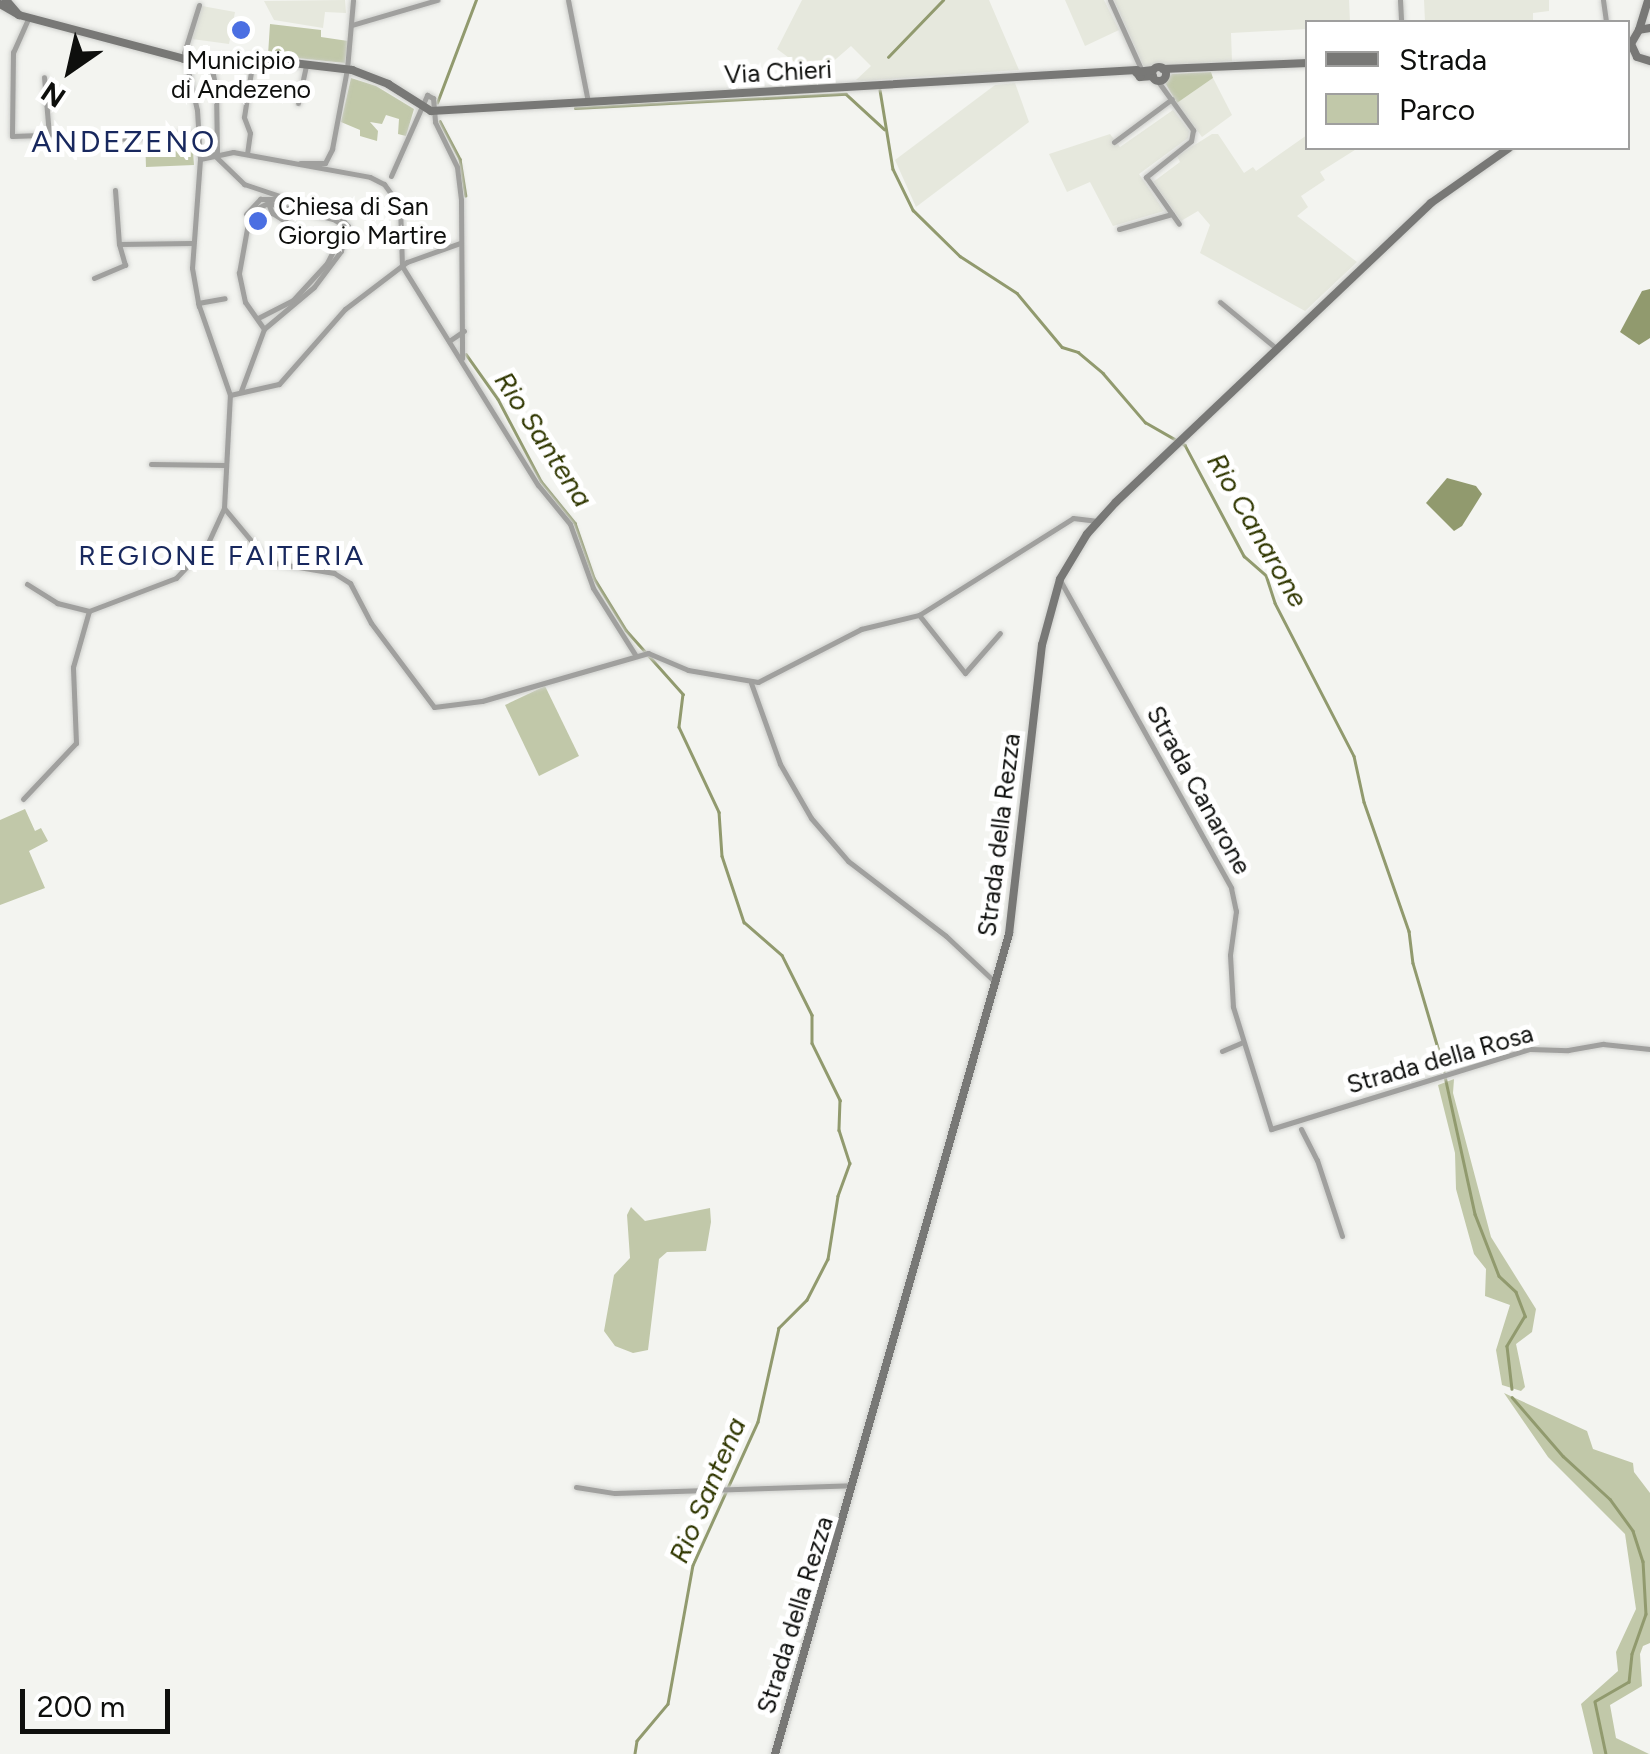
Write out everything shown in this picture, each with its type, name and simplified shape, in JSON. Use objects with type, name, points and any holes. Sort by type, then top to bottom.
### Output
[{"type":"main road","points":[[3,2],[24,17],[184,59],[253,59],[347,69],[376,78],[431,111]]},
{"type":"main road","points":[[1632,42],[1649,7]]},
{"type":"main road","points":[[1632,42],[1650,28]]},
{"type":"main road","points":[[1632,42],[1649,61]]},
{"type":"main road","name":"Via Chieri","points":[[431,111],[1137,70],[1161,76],[1305,62]]},
{"type":"main road","name":"Strada della Rezza","points":[[776,1754],[996,983],[1014,906],[1042,645],[1060,579],[1098,522],[1277,349],[1431,203],[1506,150]]},
{"type":"street","points":[[273,159],[325,163],[347,69],[353,0]]},
{"type":"street","points":[[352,24],[437,0]]},
{"type":"street","points":[[568,0],[588,102]]},
{"type":"street","points":[[1110,0],[1137,70]]},
{"type":"street","points":[[27,584],[57,603],[89,611],[185,572],[207,544],[224,508],[230,395],[198,303],[192,243],[200,159],[184,59],[188,30],[199,5]]},
{"type":"street","points":[[24,17],[13,52],[12,136],[50,135],[44,78]]},
{"type":"street","points":[[210,59],[217,134],[215,153],[227,172],[256,189],[347,220],[347,241],[304,298],[264,329],[240,391]]},
{"type":"street","points":[[247,155],[250,133],[244,117],[253,59]]},
{"type":"street","points":[[298,103],[306,64]]},
{"type":"street","points":[[1161,76],[1194,135],[1146,177],[1179,224]]},
{"type":"street","points":[[1114,142],[1172,99]]},
{"type":"street","points":[[391,176],[421,105]]},
{"type":"street","points":[[431,111],[456,167],[462,210],[463,361]]},
{"type":"street","points":[[117,139],[198,134]]},
{"type":"street","points":[[200,159],[215,153],[247,155],[384,184],[400,206],[404,235],[402,266],[538,486],[570,524],[593,588],[642,654],[688,670],[750,682],[787,670],[861,629],[919,615],[1073,518],[1098,522]]},
{"type":"street","points":[[242,189],[256,189]]},
{"type":"street","points":[[94,278],[124,266],[118,244],[115,190]]},
{"type":"street","points":[[240,235],[245,208],[260,199],[290,199]]},
{"type":"street","points":[[258,318],[294,300],[327,262],[342,235],[341,224],[268,202],[250,212],[239,273],[245,302],[264,329]]},
{"type":"street","points":[[268,202],[272,213],[291,225],[293,239]]},
{"type":"street","points":[[1119,228],[1172,214]]},
{"type":"street","points":[[118,244],[192,243]]},
{"type":"street","points":[[230,395],[271,389],[287,379],[334,319],[402,266],[460,243]]},
{"type":"street","points":[[198,303],[224,298]]},
{"type":"street","points":[[1220,302],[1277,349]]},
{"type":"street","points":[[449,342],[464,330]]},
{"type":"street","points":[[449,342],[458,344],[462,339]]},
{"type":"street","points":[[150,464],[226,466]]},
{"type":"street","points":[[224,508],[269,562],[334,574],[350,583],[371,623],[431,706],[482,700],[642,654]]},
{"type":"street","name":"Strada Canarone","points":[[1060,579],[1231,888],[1236,911],[1230,956],[1242,1043],[1268,1126],[1302,1125]]},
{"type":"street","points":[[23,799],[76,742],[74,667],[89,611]]},
{"type":"street","points":[[919,615],[965,672],[1000,634]]},
{"type":"street","points":[[750,682],[780,764],[811,818],[848,861],[946,936],[996,983]]},
{"type":"street","points":[[1222,1051],[1242,1043]]},
{"type":"street","name":"Strada della Rosa","points":[[1302,1125],[1396,1088],[1530,1049],[1568,1050],[1602,1044],[1650,1048]]},
{"type":"street","points":[[1302,1125],[1342,1236]]},
{"type":"street","points":[[576,1487],[615,1493],[855,1485]]},
{"type":"shaded area","points":[[345,0],[346,13],[325,12],[323,28],[274,20],[264,1]]},
{"type":"shaded area","points":[[802,0],[989,0],[1019,70],[862,81],[856,80],[871,66],[851,46],[815,77],[777,49]]},
{"type":"shaded area","points":[[1065,0],[1104,0],[1119,30],[1085,46]]},
{"type":"shaded area","points":[[1114,0],[1349,0],[1350,20],[1305,20],[1305,29],[1231,33],[1232,61],[1144,67]]},
{"type":"shaded area","points":[[1424,0],[1549,0],[1549,11],[1533,13],[1533,20],[1425,20]]},
{"type":"shaded area","points":[[202,6],[235,12],[229,44],[192,39]]},
{"type":"shaded area","points":[[1213,78],[1232,115],[1202,137],[1177,103]]},
{"type":"shaded area","points":[[1015,83],[1029,122],[916,207],[895,160],[995,85]]},
{"type":"shaded area","points":[[1173,110],[1189,131],[1188,138],[1139,174],[1164,211],[1113,226],[1090,182],[1067,192],[1049,154],[1110,134],[1120,147]]},
{"type":"shaded area","points":[[1212,134],[1218,134],[1244,173],[1253,167],[1256,171],[1305,136],[1305,150],[1355,150],[1320,172],[1325,180],[1301,196],[1308,207],[1297,216],[1357,262],[1305,311],[1200,253],[1210,225],[1198,211],[1181,221],[1153,182],[1180,162],[1177,156]]},
{"type":"shaded area","points":[[1650,289],[1650,338],[1639,345],[1620,332],[1642,291]]},
{"type":"shaded area","points":[[1447,478],[1476,486],[1482,494],[1462,526],[1454,531],[1426,503]]},
{"type":"green space","points":[[270,24],[321,30],[321,37],[348,41],[345,63],[268,55]]},
{"type":"green space","points":[[1211,72],[1213,78],[1177,103],[1164,81],[1172,74]]},
{"type":"green space","points":[[351,78],[376,86],[414,109],[406,136],[398,134],[399,119],[386,115],[382,124],[370,122],[378,131],[377,141],[360,136],[360,130],[341,122]]},
{"type":"green space","points":[[192,136],[194,165],[146,167],[145,138]]},
{"type":"green space","points":[[545,686],[579,756],[539,776],[505,705]]},
{"type":"green space","points":[[25,809],[35,831],[41,828],[48,841],[29,851],[45,888],[0,905],[0,820]]},
{"type":"green space","points":[[1454,1079],[1453,1093],[1491,1237],[1536,1309],[1532,1332],[1516,1344],[1525,1387],[1521,1391],[1502,1385],[1496,1350],[1510,1305],[1485,1296],[1486,1269],[1474,1254],[1456,1189],[1455,1153],[1438,1085]]},
{"type":"green space","points":[[631,1207],[645,1221],[710,1208],[711,1222],[706,1251],[667,1252],[659,1259],[648,1350],[633,1353],[615,1346],[604,1331],[614,1275],[630,1258],[627,1215]]},
{"type":"green space","points":[[1504,1393],[1587,1431],[1593,1449],[1633,1463],[1634,1472],[1650,1493],[1650,1643],[1643,1646],[1640,1654],[1642,1686],[1610,1705],[1616,1738],[1649,1754],[1593,1754],[1581,1704],[1618,1671],[1616,1652],[1636,1609],[1625,1534],[1548,1457]]},
{"type":"waterway","name":"Rio Santena","points":[[437,103],[476,0]]},
{"type":"waterway","name":"Rio Canarone","points":[[888,57],[943,0]]},
{"type":"waterway","name":"Rio Canarone","points":[[880,90],[893,169],[913,210],[960,256],[1017,293],[1062,347],[1078,352],[1103,373],[1145,422],[1185,445],[1244,556],[1266,575],[1275,603],[1354,756],[1364,802],[1409,931],[1413,963],[1441,1058],[1475,1214],[1499,1276],[1516,1292],[1525,1316],[1507,1346],[1512,1389]]},
{"type":"waterway","points":[[575,108],[846,94],[884,129]]},
{"type":"waterway","name":"Rio Santena","points":[[440,121],[460,159],[466,196]]},
{"type":"waterway","name":"Rio Santena","points":[[466,354],[498,399],[541,481],[575,523],[594,578],[626,630],[683,694],[679,727],[719,812],[722,856],[744,922],[782,955],[812,1015],[812,1043],[840,1100],[839,1130],[850,1163],[838,1196],[828,1259],[807,1300],[779,1328],[758,1422],[693,1565],[668,1704],[637,1741],[635,1754]]},
{"type":"waterway","points":[[1512,1397],[1563,1456],[1610,1499],[1633,1531],[1643,1561],[1646,1614],[1632,1654],[1629,1682],[1595,1702],[1606,1754]]},
{"type":"place","name":"Municipio di Andezeno","points":[[241,30]]},
{"type":"place","name":"Chiesa di San Giorgio Martire","points":[[258,221]]},
{"type":"district","name":"ANDEZENO","points":[[124,142]]},
{"type":"district","name":"REGIONE FAITERIA","points":[[222,555]]}]
